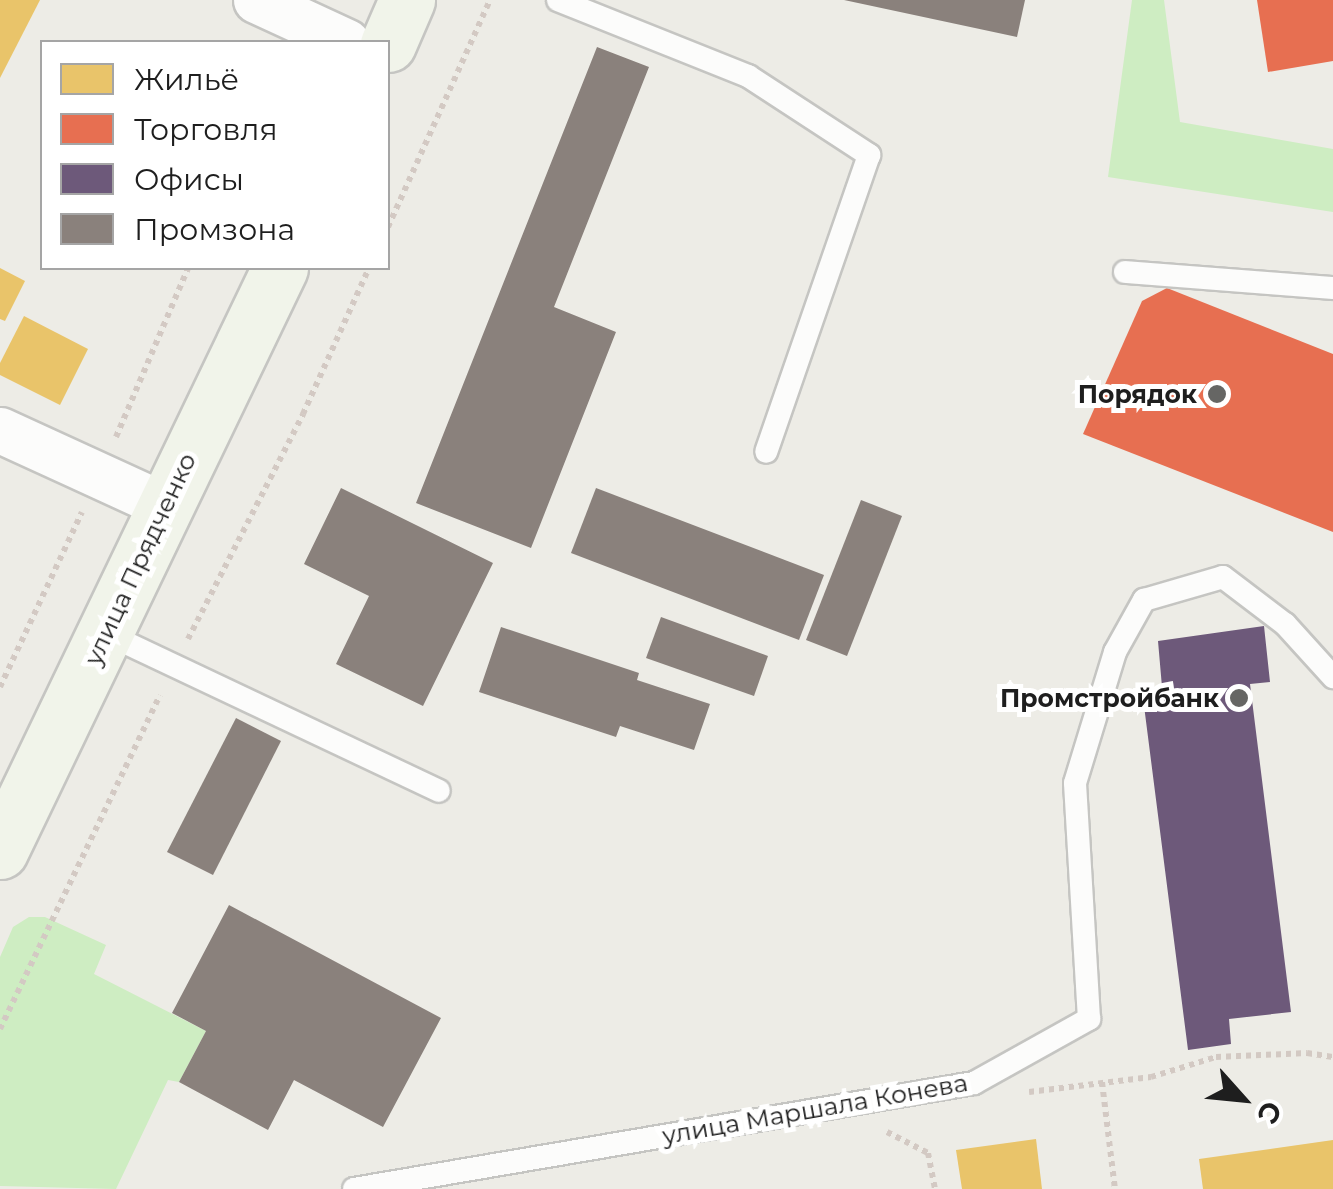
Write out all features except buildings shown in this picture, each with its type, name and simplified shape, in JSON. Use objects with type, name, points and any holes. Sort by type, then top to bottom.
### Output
[{"type":"main road","points":[[390,40],[407,0]]},
{"type":"main road","name":"улица Прядченко","points":[[0,851],[279,270]]},
{"type":"street","points":[[256,0],[343,40]]},
{"type":"street","points":[[0,430],[164,505]]},
{"type":"lane","points":[[558,0],[748,76],[869,154],[766,452]]},
{"type":"lane","points":[[1125,272],[1333,288]]},
{"type":"lane","name":"улица Маршала Конева","points":[[354,1189],[974,1083],[1089,1019],[1075,783],[1114,652],[1144,600],[1223,577],[1285,624],[1333,677]]},
{"type":"lane","points":[[105,633],[439,791]]},
{"type":"path","points":[[390,223],[490,0]]},
{"type":"path","points":[[1012,1095],[1152,1076],[1216,1057],[1306,1053],[1333,1057]]},
{"type":"path","points":[[1102,1082],[1116,1189]]},
{"type":"path","points":[[890,1121],[872,1126],[928,1153],[934,1189]]},
{"type":"green space","points":[[1132,0],[1164,0],[1180,122],[1333,149],[1333,212],[1108,177]]},
{"type":"green space","points":[[29,917],[45,917],[106,945],[94,974],[206,1031],[179,1082],[168,1080],[116,1189],[0,1186],[0,957],[13,927]]},
{"type":"place","name":"Порядок","points":[[1217,394]]},
{"type":"place","name":"Промстройбанк","points":[[1239,698]]}]
